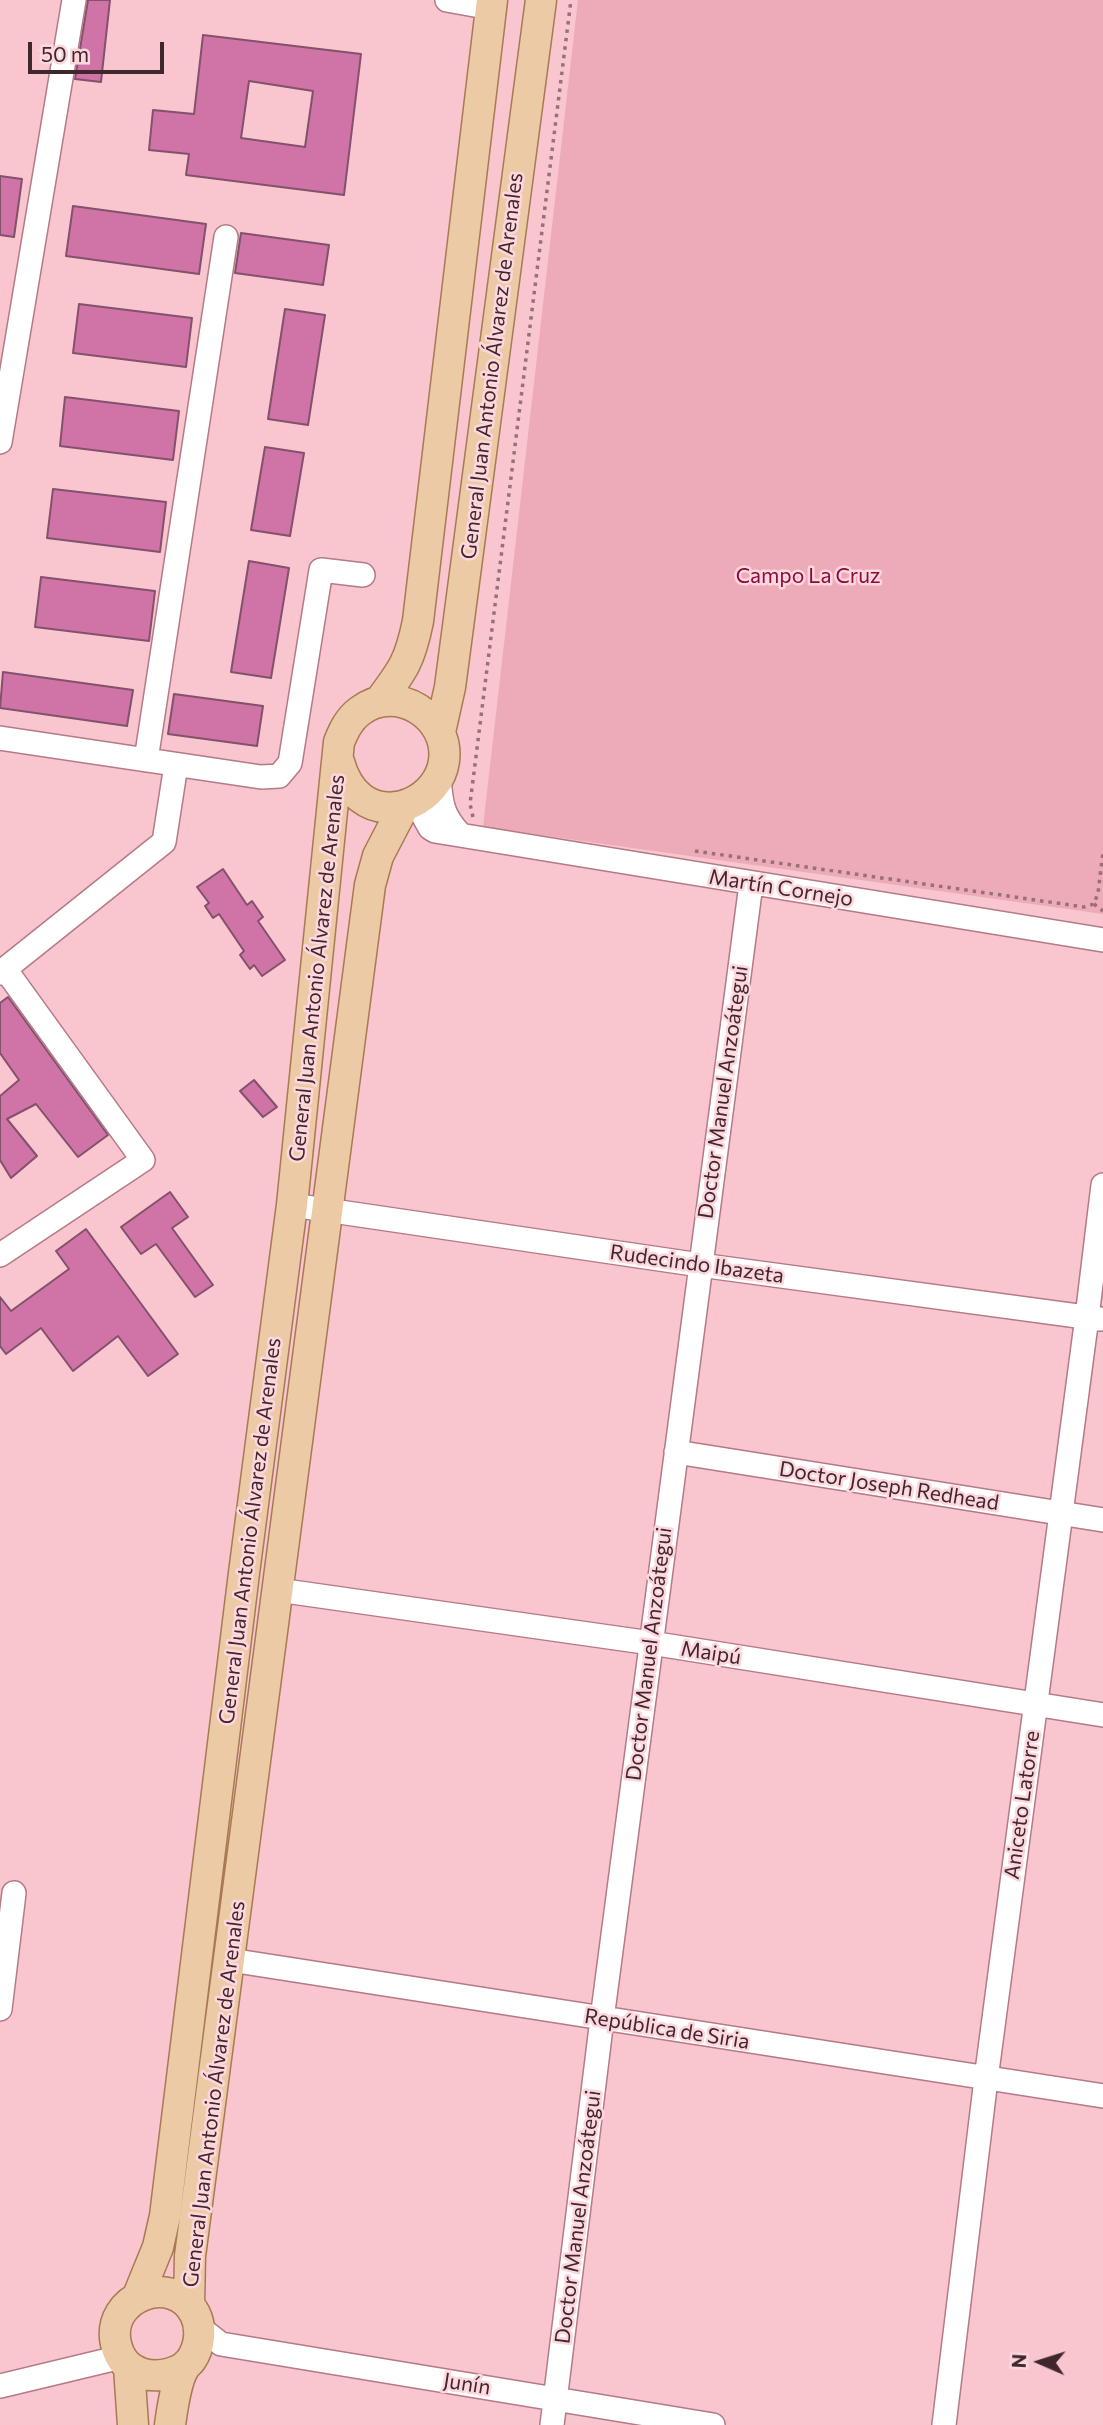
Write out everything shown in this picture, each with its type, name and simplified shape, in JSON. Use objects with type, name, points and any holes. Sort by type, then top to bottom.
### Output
[{"type":"main road","name":"General Juan Antonio Álvarez de Arenales","points":[[338,762],[350,787],[361,799],[382,807],[409,804],[425,795],[439,778],[444,763],[440,732],[450,687],[541,0]]},
{"type":"main road","name":"General Juan Antonio Álvarez de Arenales","points":[[116,2325],[120,2313],[138,2296],[158,2247],[165,2216],[292,1205],[339,742],[347,724],[361,710],[379,702],[407,663],[413,649],[492,4]]},
{"type":"main road","points":[[379,702],[396,700],[411,704],[423,711],[440,732]]},
{"type":"main road","name":"General Juan Antonio Álvarez de Arenales","points":[[170,2425],[183,2368],[197,2349],[203,2325],[190,2256],[370,884],[378,856],[409,804]]},
{"type":"main road","name":"General Juan Antonio Álvarez de Arenales","points":[[138,2296],[151,2292],[178,2296],[203,2325]]},
{"type":"main road","points":[[116,2325],[114,2336],[125,2362],[133,2425]]},
{"type":"main road","points":[[125,2362],[142,2374],[156,2377],[171,2375],[183,2368]]},
{"type":"street","points":[[0,442],[74,0]]},
{"type":"street","points":[[447,0],[492,4]]},
{"type":"street","points":[[146,760],[226,237]]},
{"type":"street","points":[[0,738],[261,777],[279,776],[290,763],[321,570],[363,575]]},
{"type":"street","points":[[0,1255],[143,1160],[3,971],[164,842],[176,765]]},
{"type":"street","points":[[439,778],[444,813],[448,821],[468,827]]},
{"type":"street","name":"Martín Cornejo","points":[[409,804],[430,828],[468,827],[751,884],[1103,940]]},
{"type":"street","name":"Doctor Manuel Anzoátegui","points":[[552,2425],[650,1643],[751,884]]},
{"type":"street","name":"Aniceto Latorre","points":[[944,2425],[1060,1513],[1095,1319],[1103,1185]]},
{"type":"street","name":"Rudecindo Ibazeta","points":[[292,1205],[1095,1319]]},
{"type":"street","name":"Doctor Joseph Redhead","points":[[676,1452],[1103,1520]]},
{"type":"street","name":"Maipú","points":[[278,1590],[650,1643],[1103,1715]]},
{"type":"street","points":[[0,2006],[14,1893]]},
{"type":"street","name":"República de Siria","points":[[230,1960],[1103,2096]]},
{"type":"street","points":[[65,2370],[102,2342],[116,2325]]},
{"type":"street","name":"Junín","points":[[203,2325],[556,2399],[713,2425]]},
{"type":"street","points":[[0,2386],[65,2370],[125,2362]]},
{"type":"path","points":[[468,827],[472,816],[470,804],[571,0]]},
{"type":"path","points":[[684,849],[1084,907],[1094,904]]},
{"type":"path","points":[[1094,904],[1098,894],[1103,852]]},
{"type":"path","points":[[1094,904],[1103,911]]},
{"type":"green space","name":"Campo La Cruz","points":[[578,0],[1103,0],[1103,914],[483,827]]},
{"type":"building","points":[[88,0],[110,0],[101,82],[75,79]]},
{"type":"building","points":[[203,35],[361,54],[344,195],[186,175],[189,154],[149,150],[153,110],[194,114]],"holes":[[[249,81],[313,91],[305,147],[241,138]]]},
{"type":"building","points":[[0,176],[22,179],[14,237],[0,235]]},
{"type":"building","points":[[73,206],[206,224],[199,274],[66,256]]},
{"type":"building","points":[[241,233],[329,245],[323,285],[235,273]]},
{"type":"building","points":[[79,304],[192,318],[186,367],[73,353]]},
{"type":"building","points":[[285,309],[325,315],[308,425],[268,419]]},
{"type":"building","points":[[65,397],[179,411],[173,460],[60,446]]},
{"type":"building","points":[[265,447],[304,453],[290,536],[251,530]]},
{"type":"building","points":[[53,489],[166,502],[160,552],[47,538]]},
{"type":"building","points":[[249,561],[289,568],[271,678],[231,672]]},
{"type":"building","points":[[41,577],[155,591],[149,641],[35,627]]},
{"type":"building","points":[[3,672],[133,690],[127,726],[0,708]]},
{"type":"building","points":[[174,694],[263,706],[257,746],[168,734]]},
{"type":"building","points":[[223,869],[247,905],[252,901],[263,917],[258,921],[285,960],[262,976],[254,965],[250,969],[240,955],[244,951],[219,914],[213,918],[205,906],[209,903],[197,887]]},
{"type":"building","points":[[8,997],[108,1135],[78,1157],[36,1104],[7,1119],[37,1156],[11,1178],[0,1160],[0,1096],[19,1080],[0,1053],[0,1003]]},
{"type":"building","points":[[254,1080],[277,1107],[263,1117],[240,1091]]},
{"type":"building","points":[[170,1192],[188,1217],[172,1228],[213,1285],[195,1297],[156,1244],[141,1254],[121,1227]]},
{"type":"building","points":[[86,1229],[178,1354],[148,1376],[118,1336],[73,1371],[41,1328],[6,1354],[0,1346],[0,1297],[11,1311],[69,1269],[56,1251]]}]
